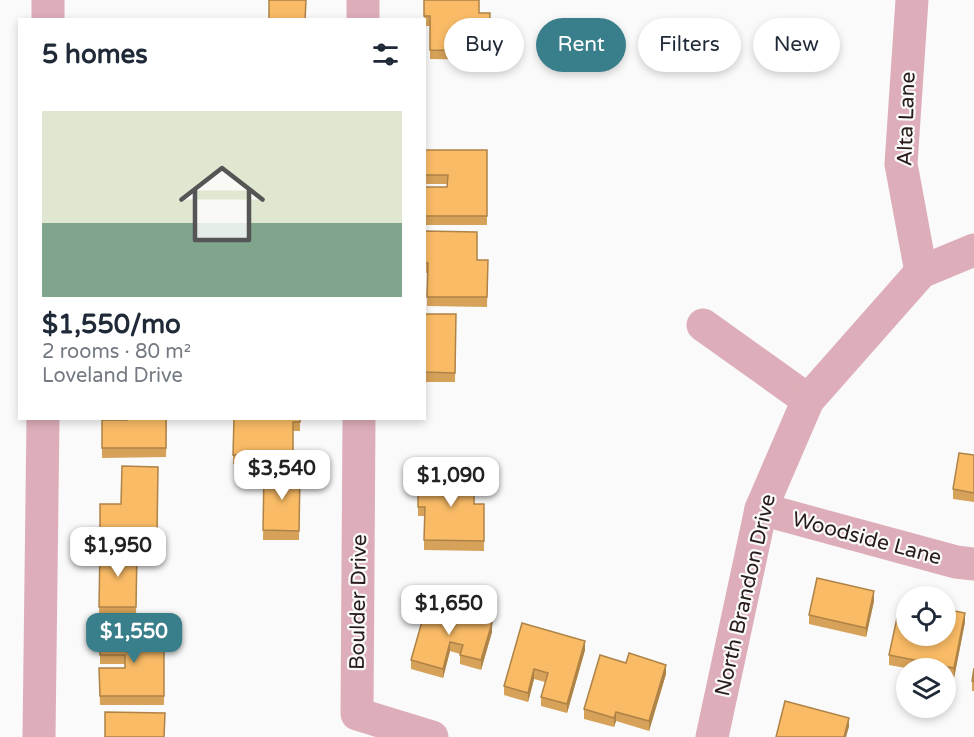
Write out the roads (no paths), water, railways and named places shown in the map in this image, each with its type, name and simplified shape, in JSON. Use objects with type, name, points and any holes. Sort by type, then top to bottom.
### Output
[{"type":"street","points":[[48,0],[48,18]]},
{"type":"street","points":[[363,0],[363,18]]},
{"type":"street","name":"Alta Lane","points":[[912,0],[901,164],[921,272]]},
{"type":"street","name":"North Brandon Drive","points":[[712,737],[761,509],[808,400],[921,272],[974,250]]},
{"type":"street","points":[[704,325],[808,400]]},
{"type":"street","points":[[39,737],[43,420]]},
{"type":"street","name":"Boulder Drive","points":[[359,420],[357,714],[432,737]]},
{"type":"street","name":"Woodside Lane","points":[[761,509],[956,562],[974,564]]}]
